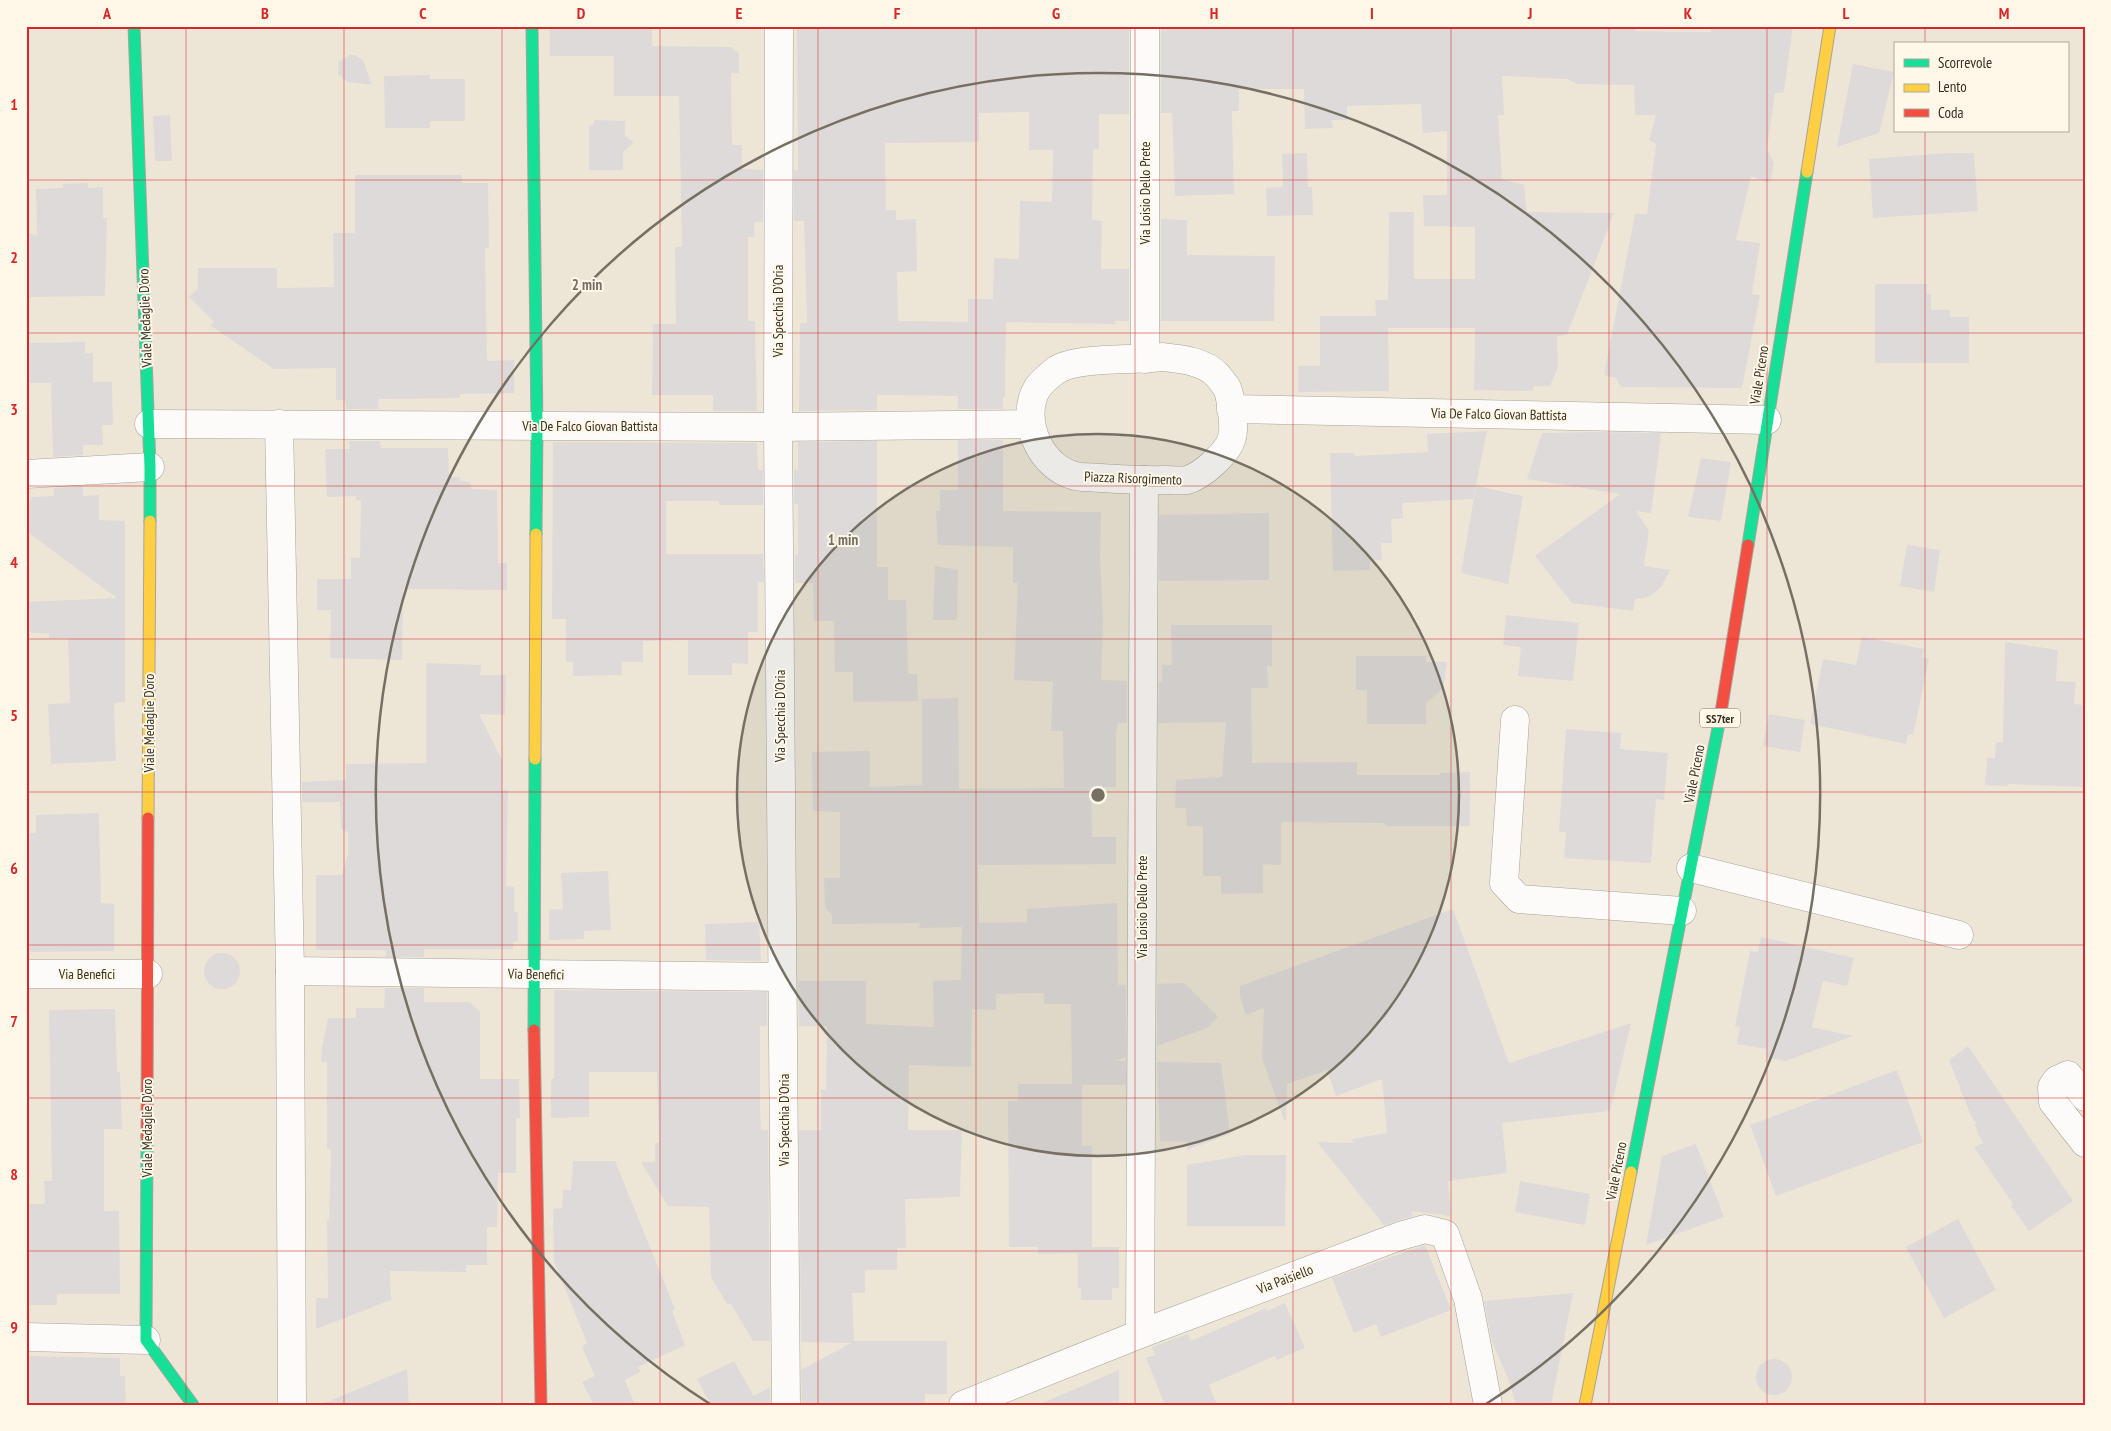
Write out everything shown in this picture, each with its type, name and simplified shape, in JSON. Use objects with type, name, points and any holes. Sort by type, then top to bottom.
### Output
[{"type":"street","name":"Viale Medaglie D'oro","points":[[134,26],[150,467],[146,1340]]},
{"type":"street","points":[[532,26],[538,426],[533,974],[540,1405]]},
{"type":"street","name":"Via Specchia D'Oria","points":[[779,26],[778,427],[786,1405]]},
{"type":"street","name":"Via Loisio Dello Prete","points":[[1144,26],[1145,359]]},
{"type":"street","name":"Viale Piceno","points":[[1585,1405],[1720,720],[1830,26]]},
{"type":"street","name":"Piazza Risorgimento","points":[[1162,356],[1183,359],[1203,366],[1217,375],[1227,388],[1231,408],[1232,437],[1216,463],[1188,480],[1144,480],[1071,476],[1051,464],[1037,444],[1031,424],[1031,411],[1038,387],[1056,370],[1078,362],[1145,359],[1162,356]]},
{"type":"street","name":"Via De Falco Giovan Battista","points":[[1231,408],[1767,420]]},
{"type":"street","name":"Via De Falco Giovan Battista","points":[[149,424],[778,427],[1031,424]]},
{"type":"street","points":[[279,424],[290,971],[292,1405]]},
{"type":"street","points":[[26,474],[150,467]]},
{"type":"street","name":"Via Loisio Dello Prete","points":[[1140,1334],[1144,480]]},
{"type":"street","points":[[1515,720],[1504,883],[1519,899],[1682,911]]},
{"type":"street","points":[[1690,868],[1959,935]]},
{"type":"street","name":"Via Benefici","points":[[290,971],[782,977]]},
{"type":"street","name":"Via Benefici","points":[[26,974],[148,974]]},
{"type":"street","points":[[2085,1097],[2068,1075],[2056,1080],[2052,1088],[2053,1102],[2085,1143]]},
{"type":"street","name":"Via Paisiello","points":[[963,1405],[1140,1334],[1400,1236],[1425,1229],[1445,1234],[1468,1300],[1488,1405]]},
{"type":"street","points":[[26,1337],[146,1340],[193,1405]]},
{"type":"building","points":[[550,26],[652,26],[652,46],[731,47],[739,54],[739,73],[731,73],[732,145],[742,145],[742,169],[763,170],[763,222],[754,222],[755,237],[748,237],[748,321],[755,321],[757,411],[713,411],[713,395],[652,395],[653,324],[676,324],[675,247],[682,247],[679,96],[614,96],[614,56],[550,56]]},
{"type":"building","points":[[797,26],[1129,26],[1129,114],[1099,114],[1099,149],[1093,149],[1092,220],[1102,221],[1101,269],[1129,269],[1129,321],[1115,321],[1115,324],[1006,322],[1005,397],[1003,397],[1003,409],[958,409],[958,396],[877,395],[877,410],[799,411],[800,323],[807,323],[804,221],[794,221],[794,170],[798,170]],"holes":[[[1029,112],[1029,150],[1053,150],[1052,202],[1020,201],[1019,259],[994,258],[993,299],[968,299],[968,322],[898,321],[897,272],[917,271],[916,219],[896,220],[896,210],[886,210],[885,143],[979,142],[979,113]]]},
{"type":"building","points":[[1161,26],[1635,26],[1635,31],[1711,32],[1711,26],[1793,26],[1784,92],[1775,93],[1767,148],[1774,163],[1770,183],[1751,176],[1736,240],[1760,243],[1752,294],[1760,295],[1742,388],[1621,387],[1616,378],[1604,375],[1635,214],[1647,214],[1656,144],[1649,140],[1656,115],[1635,115],[1634,85],[1577,84],[1567,79],[1502,76],[1504,115],[1498,115],[1502,179],[1524,185],[1527,212],[1614,213],[1567,335],[1557,336],[1558,367],[1550,386],[1534,386],[1533,391],[1474,390],[1475,328],[1388,328],[1389,391],[1298,392],[1298,366],[1320,366],[1320,316],[1376,316],[1375,300],[1388,300],[1389,212],[1414,212],[1414,279],[1475,279],[1475,227],[1424,226],[1423,195],[1447,195],[1447,131],[1423,133],[1421,104],[1347,106],[1347,120],[1332,120],[1333,128],[1305,129],[1304,89],[1239,89],[1239,111],[1232,111],[1234,194],[1175,196],[1172,113],[1161,113]]},
{"type":"building","points":[[350,55],[355,55],[363,60],[372,85],[348,82],[338,74],[339,62]]},
{"type":"building","points":[[1853,64],[1894,72],[1879,133],[1837,147]]},
{"type":"building","points":[[430,75],[430,79],[465,79],[465,121],[430,121],[430,128],[385,128],[384,76]]},
{"type":"building","points":[[170,115],[172,161],[155,161],[153,116]]},
{"type":"building","points":[[595,120],[625,121],[625,136],[634,142],[623,152],[623,170],[589,170],[589,126],[593,125]]},
{"type":"building","points":[[1307,153],[1308,187],[1312,187],[1313,215],[1267,216],[1266,188],[1283,187],[1282,154]]},
{"type":"building","points":[[1974,153],[1978,211],[1873,218],[1869,159]]},
{"type":"building","points":[[355,175],[462,175],[462,183],[488,183],[489,248],[485,248],[487,361],[514,360],[514,393],[460,394],[460,398],[378,399],[379,409],[346,409],[345,400],[336,400],[336,368],[274,369],[210,325],[214,322],[189,297],[198,288],[198,268],[277,268],[277,288],[334,287],[333,233],[355,233]]},
{"type":"building","points":[[88,183],[88,188],[103,187],[103,218],[107,218],[105,296],[26,297],[26,232],[37,236],[36,189],[63,188],[63,184]]},
{"type":"building","points":[[1161,219],[1187,220],[1187,255],[1275,256],[1274,321],[1161,321]]},
{"type":"building","points":[[1875,284],[1927,284],[1927,294],[1931,294],[1931,310],[1950,310],[1950,317],[1969,317],[1969,363],[1875,363]]},
{"type":"building","points":[[85,342],[85,353],[93,353],[93,382],[112,382],[113,425],[102,425],[103,445],[83,445],[83,455],[53,457],[51,383],[26,383],[26,343]]},
{"type":"building","points":[[1487,431],[1473,499],[1402,503],[1403,518],[1391,519],[1392,543],[1381,543],[1382,560],[1370,560],[1370,570],[1333,571],[1330,453],[1354,453],[1354,456],[1428,452],[1427,434]]},
{"type":"building","points":[[1542,433],[1661,433],[1651,513],[1636,511],[1649,531],[1644,566],[1670,570],[1661,587],[1654,593],[1648,597],[1635,599],[1633,611],[1572,603],[1535,556],[1620,494],[1527,479]]},
{"type":"building","points":[[958,440],[1003,440],[1003,511],[1101,512],[1100,558],[1103,621],[1101,680],[1127,681],[1127,723],[1118,723],[1116,733],[1116,787],[1091,787],[1092,837],[1116,837],[1116,864],[978,865],[979,923],[1027,922],[1027,909],[1117,903],[1118,985],[1126,985],[1126,1057],[1114,1061],[1126,1061],[1126,1085],[1082,1085],[1082,1146],[1092,1146],[1092,1247],[1119,1247],[1119,1288],[1112,1288],[1112,1300],[1081,1300],[1081,1288],[1078,1288],[1078,1253],[1038,1254],[1038,1247],[1009,1247],[1008,1101],[1018,1101],[1018,1084],[1072,1084],[1071,1004],[1044,1004],[1044,993],[996,994],[996,1010],[972,1009],[971,1067],[909,1065],[908,1130],[962,1130],[960,1197],[905,1199],[906,1248],[897,1248],[897,1270],[865,1270],[865,1293],[852,1293],[854,1341],[947,1341],[947,1394],[925,1394],[925,1405],[802,1405],[801,1370],[851,1343],[801,1342],[799,1130],[821,1130],[821,1089],[826,1090],[827,1026],[799,1026],[798,981],[866,981],[866,1024],[934,1027],[933,981],[961,980],[962,927],[919,928],[920,923],[832,924],[832,914],[826,908],[824,878],[840,878],[840,812],[813,811],[812,752],[870,751],[870,787],[922,785],[922,699],[958,698],[959,789],[1064,788],[1063,731],[1051,731],[1053,682],[1014,680],[1018,583],[1013,583],[1013,547],[938,545],[936,511],[940,511],[940,490],[958,490]]},
{"type":"building","points":[[349,441],[380,441],[381,448],[448,448],[449,477],[460,477],[461,481],[470,482],[471,489],[497,490],[498,563],[507,563],[507,590],[403,589],[402,660],[330,658],[331,610],[317,610],[317,579],[351,579],[351,558],[360,558],[361,500],[356,501],[356,496],[327,497],[325,449],[350,449]]},
{"type":"building","points":[[877,441],[877,567],[888,567],[888,600],[906,600],[908,674],[917,674],[918,701],[853,702],[853,672],[835,672],[834,621],[814,621],[813,583],[795,583],[795,555],[798,555],[798,504],[794,504],[794,470],[798,470],[798,442]]},
{"type":"building","points":[[553,442],[757,443],[758,470],[763,470],[763,505],[719,505],[719,501],[666,501],[666,554],[763,554],[764,582],[758,582],[758,632],[748,632],[748,664],[732,663],[732,675],[688,675],[688,640],[643,641],[643,662],[622,662],[622,675],[573,676],[573,662],[566,662],[566,619],[552,619]]},
{"type":"building","points":[[1701,458],[1731,462],[1721,521],[1688,517]]},
{"type":"building","points":[[83,486],[83,496],[99,495],[99,520],[125,521],[125,702],[114,703],[116,761],[51,764],[48,704],[70,703],[68,638],[49,639],[49,634],[26,632],[26,602],[117,598],[26,531],[26,504],[30,505],[31,497],[54,496],[54,488]]},
{"type":"building","points":[[1476,486],[1523,496],[1508,584],[1461,573]]},
{"type":"building","points":[[1269,513],[1269,580],[1159,581],[1159,515]]},
{"type":"building","points":[[1907,545],[1940,550],[1934,592],[1900,586]]},
{"type":"building","points":[[935,566],[958,570],[957,620],[933,620]]},
{"type":"building","points":[[1506,615],[1579,623],[1573,681],[1518,676],[1521,647],[1503,645]]},
{"type":"building","points":[[1171,625],[1272,625],[1272,666],[1267,666],[1268,688],[1251,688],[1252,763],[1357,762],[1357,775],[1440,775],[1440,773],[1470,772],[1470,826],[1385,826],[1385,823],[1281,822],[1281,865],[1263,864],[1263,893],[1221,894],[1221,876],[1203,876],[1203,826],[1187,826],[1186,808],[1175,808],[1176,780],[1222,777],[1226,722],[1158,723],[1159,682],[1162,682],[1162,665],[1172,665]]},
{"type":"building","points":[[1862,637],[1924,649],[1922,657],[1929,659],[1913,735],[1908,734],[1906,744],[1810,724],[1823,659],[1856,665]]},
{"type":"building","points":[[2005,642],[2058,650],[2056,681],[2076,682],[2074,704],[2085,705],[2085,787],[1985,785],[1987,758],[1995,758],[1996,742],[2003,742]]},
{"type":"building","points":[[1356,656],[1426,656],[1426,662],[1447,662],[1443,688],[1426,703],[1426,724],[1367,724],[1367,690],[1356,690]]},
{"type":"building","points":[[426,663],[481,665],[480,675],[506,675],[505,715],[479,714],[503,762],[502,790],[508,790],[506,886],[514,887],[514,912],[518,912],[518,941],[513,942],[513,949],[424,949],[424,957],[386,957],[386,950],[316,950],[316,875],[342,875],[348,854],[348,833],[341,828],[340,802],[302,802],[302,782],[346,780],[346,764],[426,763]]},
{"type":"building","points":[[1769,714],[1805,720],[1800,752],[1763,746]]},
{"type":"building","points":[[1566,729],[1621,733],[1620,749],[1668,753],[1664,800],[1656,799],[1651,863],[1564,858],[1566,832],[1559,832]]},
{"type":"building","points":[[99,813],[101,903],[114,904],[114,951],[26,952],[26,833],[36,833],[36,815]]},
{"type":"building","points":[[608,871],[611,930],[584,931],[584,939],[549,940],[549,910],[563,909],[561,873]]},
{"type":"building","points":[[1453,909],[1509,1063],[1631,1023],[1610,1111],[1502,1123],[1507,1173],[1448,1181],[1451,1216],[1411,1211],[1413,1216],[1384,1225],[1317,1142],[1353,1143],[1352,1139],[1387,1133],[1382,1079],[1336,1096],[1327,1070],[1287,1084],[1286,1120],[1284,1120],[1262,1058],[1264,1008],[1246,1015],[1240,996],[1240,986]]},
{"type":"building","points":[[759,922],[761,961],[706,960],[705,924]]},
{"type":"building","points":[[1761,937],[1854,958],[1847,986],[1823,981],[1812,1027],[1853,1036],[1786,1061],[1766,1057],[1767,1049],[1737,1044],[1740,1027],[1735,1026],[1750,951],[1758,952]]},
{"type":"building","points":[[222,953],[229,954],[235,958],[239,964],[239,978],[235,984],[229,988],[222,989],[215,988],[209,984],[205,978],[204,971],[205,964],[209,958],[215,954]]},
{"type":"building","points":[[1184,983],[1218,1017],[1207,1028],[1157,1046],[1157,984]]},
{"type":"building","points":[[385,988],[424,988],[424,1002],[469,1002],[480,1011],[480,1079],[519,1079],[520,1118],[516,1118],[516,1173],[498,1173],[497,1227],[487,1227],[487,1265],[466,1265],[466,1272],[390,1271],[391,1300],[316,1329],[316,1298],[328,1298],[327,1220],[329,1220],[331,1149],[327,1149],[327,1062],[321,1062],[328,1018],[356,1018],[356,1008],[384,1008]]},
{"type":"building","points":[[554,990],[767,992],[767,1026],[760,1026],[760,1107],[761,1130],[768,1130],[770,1341],[753,1341],[731,1304],[727,1304],[711,1277],[709,1207],[668,1206],[641,1162],[655,1162],[655,1143],[659,1143],[657,1072],[589,1072],[589,1117],[551,1118],[551,1079],[554,1079]]},
{"type":"building","points":[[115,1009],[117,1072],[120,1072],[122,1129],[104,1129],[104,1211],[119,1211],[120,1294],[57,1294],[57,1305],[26,1305],[26,1204],[45,1204],[44,1181],[52,1181],[49,1010]]},
{"type":"building","points":[[1968,1046],[2073,1201],[2029,1231],[1974,1147],[1983,1143],[1977,1133],[1974,1124],[1976,1123],[1971,1116],[1949,1060]]},
{"type":"building","points":[[1157,1062],[1221,1063],[1230,1134],[1187,1150],[1187,1142],[1160,1141]]},
{"type":"building","points":[[1897,1070],[1923,1142],[1776,1196],[1750,1125]]},
{"type":"building","points":[[1696,1144],[1724,1217],[1646,1245],[1662,1156]]},
{"type":"building","points":[[1246,1155],[1286,1155],[1285,1226],[1187,1226],[1187,1165]]},
{"type":"building","points":[[573,1161],[615,1161],[675,1309],[672,1311],[685,1345],[638,1367],[640,1372],[625,1380],[635,1405],[594,1405],[582,1382],[595,1376],[582,1347],[587,1343],[554,1261],[553,1209],[562,1208],[563,1190],[571,1190]]},
{"type":"building","points":[[1520,1181],[1590,1194],[1585,1225],[1515,1212]]},
{"type":"building","points":[[1958,1219],[1996,1290],[1944,1318],[1906,1247]]},
{"type":"building","points":[[1425,1245],[1451,1310],[1381,1337],[1376,1324],[1354,1333],[1332,1278]]},
{"type":"building","points":[[1573,1293],[1551,1405],[1516,1405],[1508,1378],[1492,1342],[1484,1301]]},
{"type":"building","points":[[1285,1303],[1305,1348],[1277,1360],[1275,1356],[1209,1385],[1217,1405],[1165,1405],[1146,1358],[1155,1355],[1152,1347],[1188,1334],[1191,1341],[1266,1308],[1267,1311]]},
{"type":"building","points":[[26,1356],[120,1358],[120,1376],[125,1376],[126,1405],[26,1405]]},
{"type":"building","points":[[1774,1359],[1787,1364],[1792,1377],[1787,1390],[1774,1395],[1761,1390],[1756,1377],[1761,1364]]},
{"type":"building","points":[[734,1361],[754,1396],[770,1387],[770,1405],[711,1405],[697,1379]]},
{"type":"building","points":[[407,1369],[409,1405],[322,1405],[322,1404]]},
{"type":"building","points":[[1119,1370],[1119,1405],[1038,1405]]},
{"type":"traffic: fast","points":[[134,26],[150,467],[150,521]]},
{"type":"traffic: fast","points":[[532,26],[537,426],[536,534]]},
{"type":"traffic: fast","points":[[1748,545],[1807,172]]},
{"type":"traffic: fast","points":[[1631,1172],[1720,718]]},
{"type":"traffic: fast","points":[[534,1030],[535,759]]},
{"type":"traffic: fast","points":[[147,1137],[146,1340],[193,1405]]},
{"type":"traffic: slow","points":[[1807,172],[1830,26]]},
{"type":"traffic: slow","points":[[148,818],[150,521]]},
{"type":"traffic: slow","points":[[535,759],[536,534]]},
{"type":"traffic: slow","points":[[1585,1405],[1631,1172]]},
{"type":"traffic: jam","points":[[1720,718],[1748,545]]},
{"type":"traffic: jam","points":[[147,1137],[148,818]]},
{"type":"traffic: jam","points":[[534,1030],[541,1405]]}]
